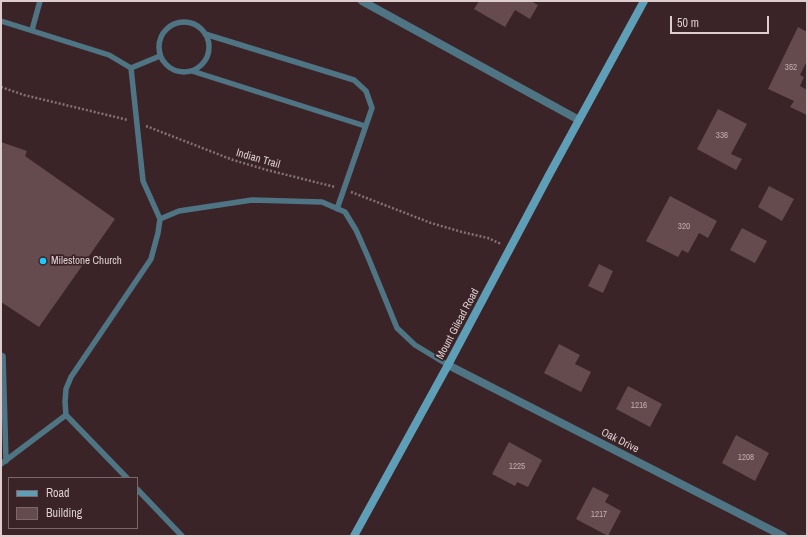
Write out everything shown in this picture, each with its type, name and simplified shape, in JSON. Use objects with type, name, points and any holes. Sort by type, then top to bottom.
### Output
[{"type":"main road","name":"Mount Gilead Road","points":[[354,536],[644,1]]},
{"type":"street","points":[[362,1],[579,120]]},
{"type":"street","name":"Oak Drive","points":[[448,365],[782,536]]},
{"type":"lane","points":[[32,30],[40,1]]},
{"type":"lane","points":[[1,21],[109,55],[131,68]]},
{"type":"lane","points":[[206,34],[209,46],[208,54],[202,64],[192,71],[184,73],[176,72],[163,63],[158,48],[164,31],[170,25],[178,22],[187,22],[196,24],[206,34],[354,80],[366,91],[372,108],[337,209]]},
{"type":"lane","points":[[131,68],[160,56]]},
{"type":"lane","points":[[126,477],[66,415],[65,402],[66,389],[71,378],[151,259],[158,233],[160,219],[143,181],[131,68]]},
{"type":"lane","points":[[192,71],[366,126]]},
{"type":"lane","points":[[160,219],[179,211],[252,200],[322,202],[345,212],[356,230],[397,328],[415,345],[448,365]]},
{"type":"lane","points":[[1,355],[3,356],[4,463]]},
{"type":"lane","points":[[4,463],[66,415]]},
{"type":"lane","points":[[138,490],[182,536]]},
{"type":"path","name":"Indian Trail","points":[[1,87],[126,119],[233,160],[344,190],[431,223],[488,238],[510,249]]},
{"type":"building","points":[[479,1],[531,1],[538,5],[530,19],[515,10],[505,27],[474,9]]},
{"type":"building","points":[[798,27],[807,32],[807,61],[800,75],[804,77],[800,86],[807,90],[807,115],[790,107],[794,101],[768,89]]},
{"type":"building","points":[[718,109],[747,124],[731,154],[742,159],[736,170],[697,149]]},
{"type":"building","name":"Milestone Church","points":[[1,142],[27,151],[25,156],[115,219],[39,327],[1,302]]},
{"type":"building","points":[[769,186],[794,199],[782,221],[758,207]]},
{"type":"building","points":[[670,196],[717,221],[708,238],[699,233],[688,253],[682,250],[678,257],[646,241]]},
{"type":"building","points":[[742,228],[767,241],[755,263],[730,250]]},
{"type":"building","points":[[599,264],[613,271],[603,293],[588,286]]},
{"type":"building","points":[[559,344],[580,355],[575,364],[591,372],[581,392],[544,373]]},
{"type":"building","points":[[628,386],[662,404],[650,427],[616,409]]},
{"type":"building","points":[[736,435],[769,453],[755,481],[722,463]]},
{"type":"building","points":[[509,442],[542,460],[528,487],[517,482],[515,486],[492,474]]},
{"type":"building","points":[[593,487],[609,495],[605,502],[621,511],[608,536],[576,519]]},
{"type":"place","name":"Milestone Church","points":[[43,261]]}]
